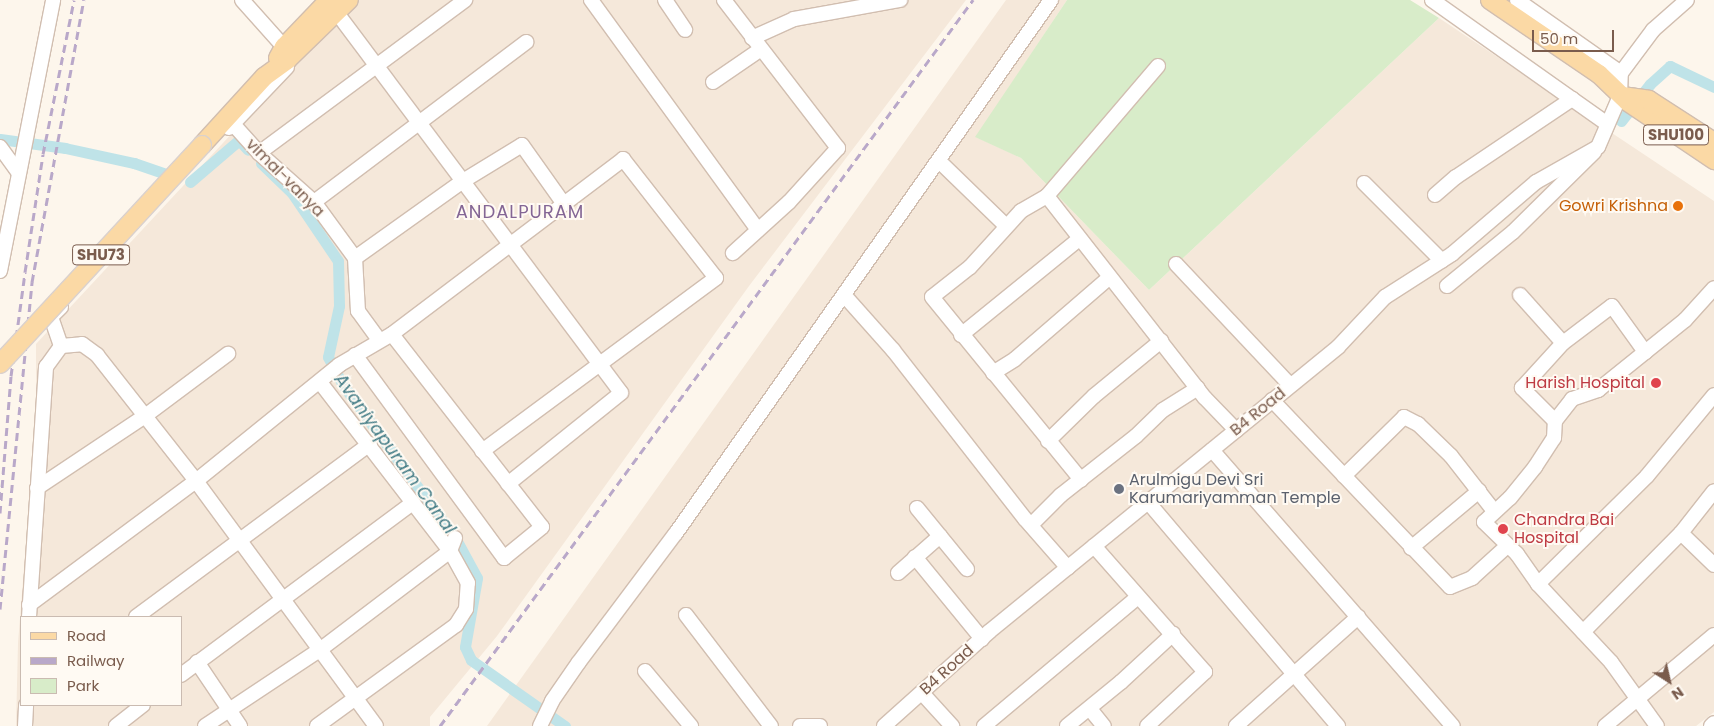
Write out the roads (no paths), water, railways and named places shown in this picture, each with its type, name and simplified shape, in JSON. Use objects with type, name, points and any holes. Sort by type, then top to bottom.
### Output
[{"type":"main road","name":"SHU73","points":[[0,364],[332,5],[349,0]]},
{"type":"main road","name":"SHU100","points":[[1490,0],[1599,74],[1714,160]]},
{"type":"main road","name":"SHU100","points":[[1634,101],[1714,142]]},
{"type":"street","points":[[0,271],[53,0]]},
{"type":"street","points":[[61,346],[51,317],[293,61],[289,50],[242,0]]},
{"type":"street","points":[[259,153],[465,0]]},
{"type":"street","points":[[591,0],[758,230]]},
{"type":"street","points":[[665,0],[685,30]]},
{"type":"street","points":[[724,0],[838,148],[789,202],[733,253]]},
{"type":"street","points":[[752,38],[794,19],[900,0]]},
{"type":"street","points":[[541,723],[552,701],[844,295],[1051,0]]},
{"type":"street","points":[[1432,0],[1606,123]]},
{"type":"street","points":[[1447,286],[1513,232],[1598,147],[1606,123],[1634,101],[1621,72],[1517,0]]},
{"type":"street","points":[[1621,72],[1653,30],[1687,0]]},
{"type":"street","points":[[332,5],[621,393],[508,484]]},
{"type":"street","points":[[314,202],[526,42]]},
{"type":"street","points":[[713,82],[760,49]]},
{"type":"street","points":[[1081,480],[961,335],[932,297],[970,268],[1005,225],[1047,196],[1158,66]]},
{"type":"street","points":[[1435,195],[1456,177],[1572,98]]},
{"type":"street","name":"vimal-vanya","points":[[232,124],[259,153],[314,202],[355,258]]},
{"type":"street","points":[[379,340],[358,311],[355,258],[463,181],[522,145],[564,204]]},
{"type":"street","points":[[0,147],[18,172]]},
{"type":"street","name":"B4 Road","points":[[884,726],[982,639],[1338,346],[1385,297],[1442,261],[1536,182],[1598,147]]},
{"type":"street","points":[[29,611],[355,355],[392,334],[624,159],[716,278],[601,366],[482,451]]},
{"type":"street","points":[[939,161],[1005,225]]},
{"type":"street","points":[[1364,183],[1442,261]]},
{"type":"street","points":[[1047,196],[1198,388],[1236,430]]},
{"type":"street","points":[[961,335],[1079,239]]},
{"type":"street","points":[[1176,264],[1290,385]]},
{"type":"street","points":[[993,373],[1015,360],[1110,278]]},
{"type":"street","points":[[1657,726],[1635,698],[1611,662],[1538,584],[1518,554],[1507,546],[1484,522],[1510,498],[1535,467],[1554,438],[1555,421],[1572,399],[1598,390],[1685,320],[1714,288]]},
{"type":"street","points":[[844,295],[893,350],[1030,525],[1068,568]]},
{"type":"street","points":[[1520,295],[1563,343]]},
{"type":"street","points":[[1555,421],[1522,388],[1563,343],[1612,306],[1645,352]]},
{"type":"street","points":[[355,355],[504,558],[542,527],[392,334]]},
{"type":"street","points":[[1048,441],[1094,396],[1161,341]]},
{"type":"street","points":[[29,611],[46,367],[61,346],[82,344],[97,355],[196,481],[282,600],[357,696],[376,726]]},
{"type":"street","points":[[37,488],[145,416],[228,354]]},
{"type":"street","points":[[317,726],[456,625],[466,608],[468,583],[452,545],[413,503],[370,444],[330,374]]},
{"type":"street","points":[[1030,525],[1163,410],[1198,388]]},
{"type":"street","points":[[1538,584],[1647,476],[1714,395]]},
{"type":"street","points":[[1272,400],[1450,587],[1472,578],[1507,546]]},
{"type":"street","points":[[1344,476],[1404,417],[1418,424],[1445,450],[1494,511]]},
{"type":"street","points":[[137,616],[370,444]]},
{"type":"street","points":[[1212,450],[1453,726]]},
{"type":"street","points":[[1411,548],[1479,491]]},
{"type":"street","points":[[1583,632],[1681,533],[1714,491]]},
{"type":"street","points":[[1148,502],[1338,726]]},
{"type":"street","points":[[182,674],[413,503]]},
{"type":"street","points":[[917,508],[967,569]]},
{"type":"street","points":[[1681,533],[1714,564]]},
{"type":"street","points":[[898,573],[940,536]]},
{"type":"street","points":[[206,726],[228,709],[321,648],[452,545]]},
{"type":"street","points":[[1094,546],[1205,672],[1147,726]]},
{"type":"street","points":[[915,557],[982,639]]},
{"type":"street","points":[[984,726],[1138,597]]},
{"type":"street","points":[[686,615],[772,726]]},
{"type":"street","points":[[1236,726],[1358,618]]},
{"type":"street","points":[[1067,726],[1090,709],[1173,634]]},
{"type":"street","points":[[1605,726],[1635,698],[1714,635]]},
{"type":"street","points":[[197,662],[240,726]]},
{"type":"street","points":[[646,671],[691,726]]},
{"type":"street","points":[[922,692],[952,726]]},
{"type":"street","points":[[25,726],[26,706]]},
{"type":"street","points":[[125,723],[142,706]]},
{"type":"street","points":[[1090,709],[1104,726]]},
{"type":"street","points":[[1711,726],[1714,723]]},
{"type":"street","points":[[800,726],[806,724],[820,726]]},
{"type":"waterway","points":[[1621,121],[1650,84],[1670,66],[1714,87]]},
{"type":"waterway","name":"Avaniyapuram Canal","points":[[0,139],[65,148],[134,163],[172,176]]},
{"type":"waterway","name":"Avaniyapuram Canal","points":[[190,182],[239,140],[248,150]]},
{"type":"waterway","name":"Avaniyapuram Canal","points":[[261,163],[292,193],[338,261],[339,306],[328,357],[343,385],[457,541],[477,578],[465,647],[471,660],[565,726]]},
{"type":"railway","points":[[0,513],[11,376],[25,272],[43,154],[74,0]]},
{"type":"railway","points":[[0,609],[32,282],[84,0]]},
{"type":"railway","points":[[440,726],[973,0]]},
{"type":"place","name":"Gowri Krishna","points":[[1678,206]]},
{"type":"place","name":"Harish Hospital","points":[[1656,383]]},
{"type":"place","name":"Arulmigu Devi Sri Karumariyamman Temple","points":[[1119,489]]},
{"type":"place","name":"Chandra Bai Hospital","points":[[1503,529]]},
{"type":"district","name":"ANDALPURAM","points":[[520,212]]}]
